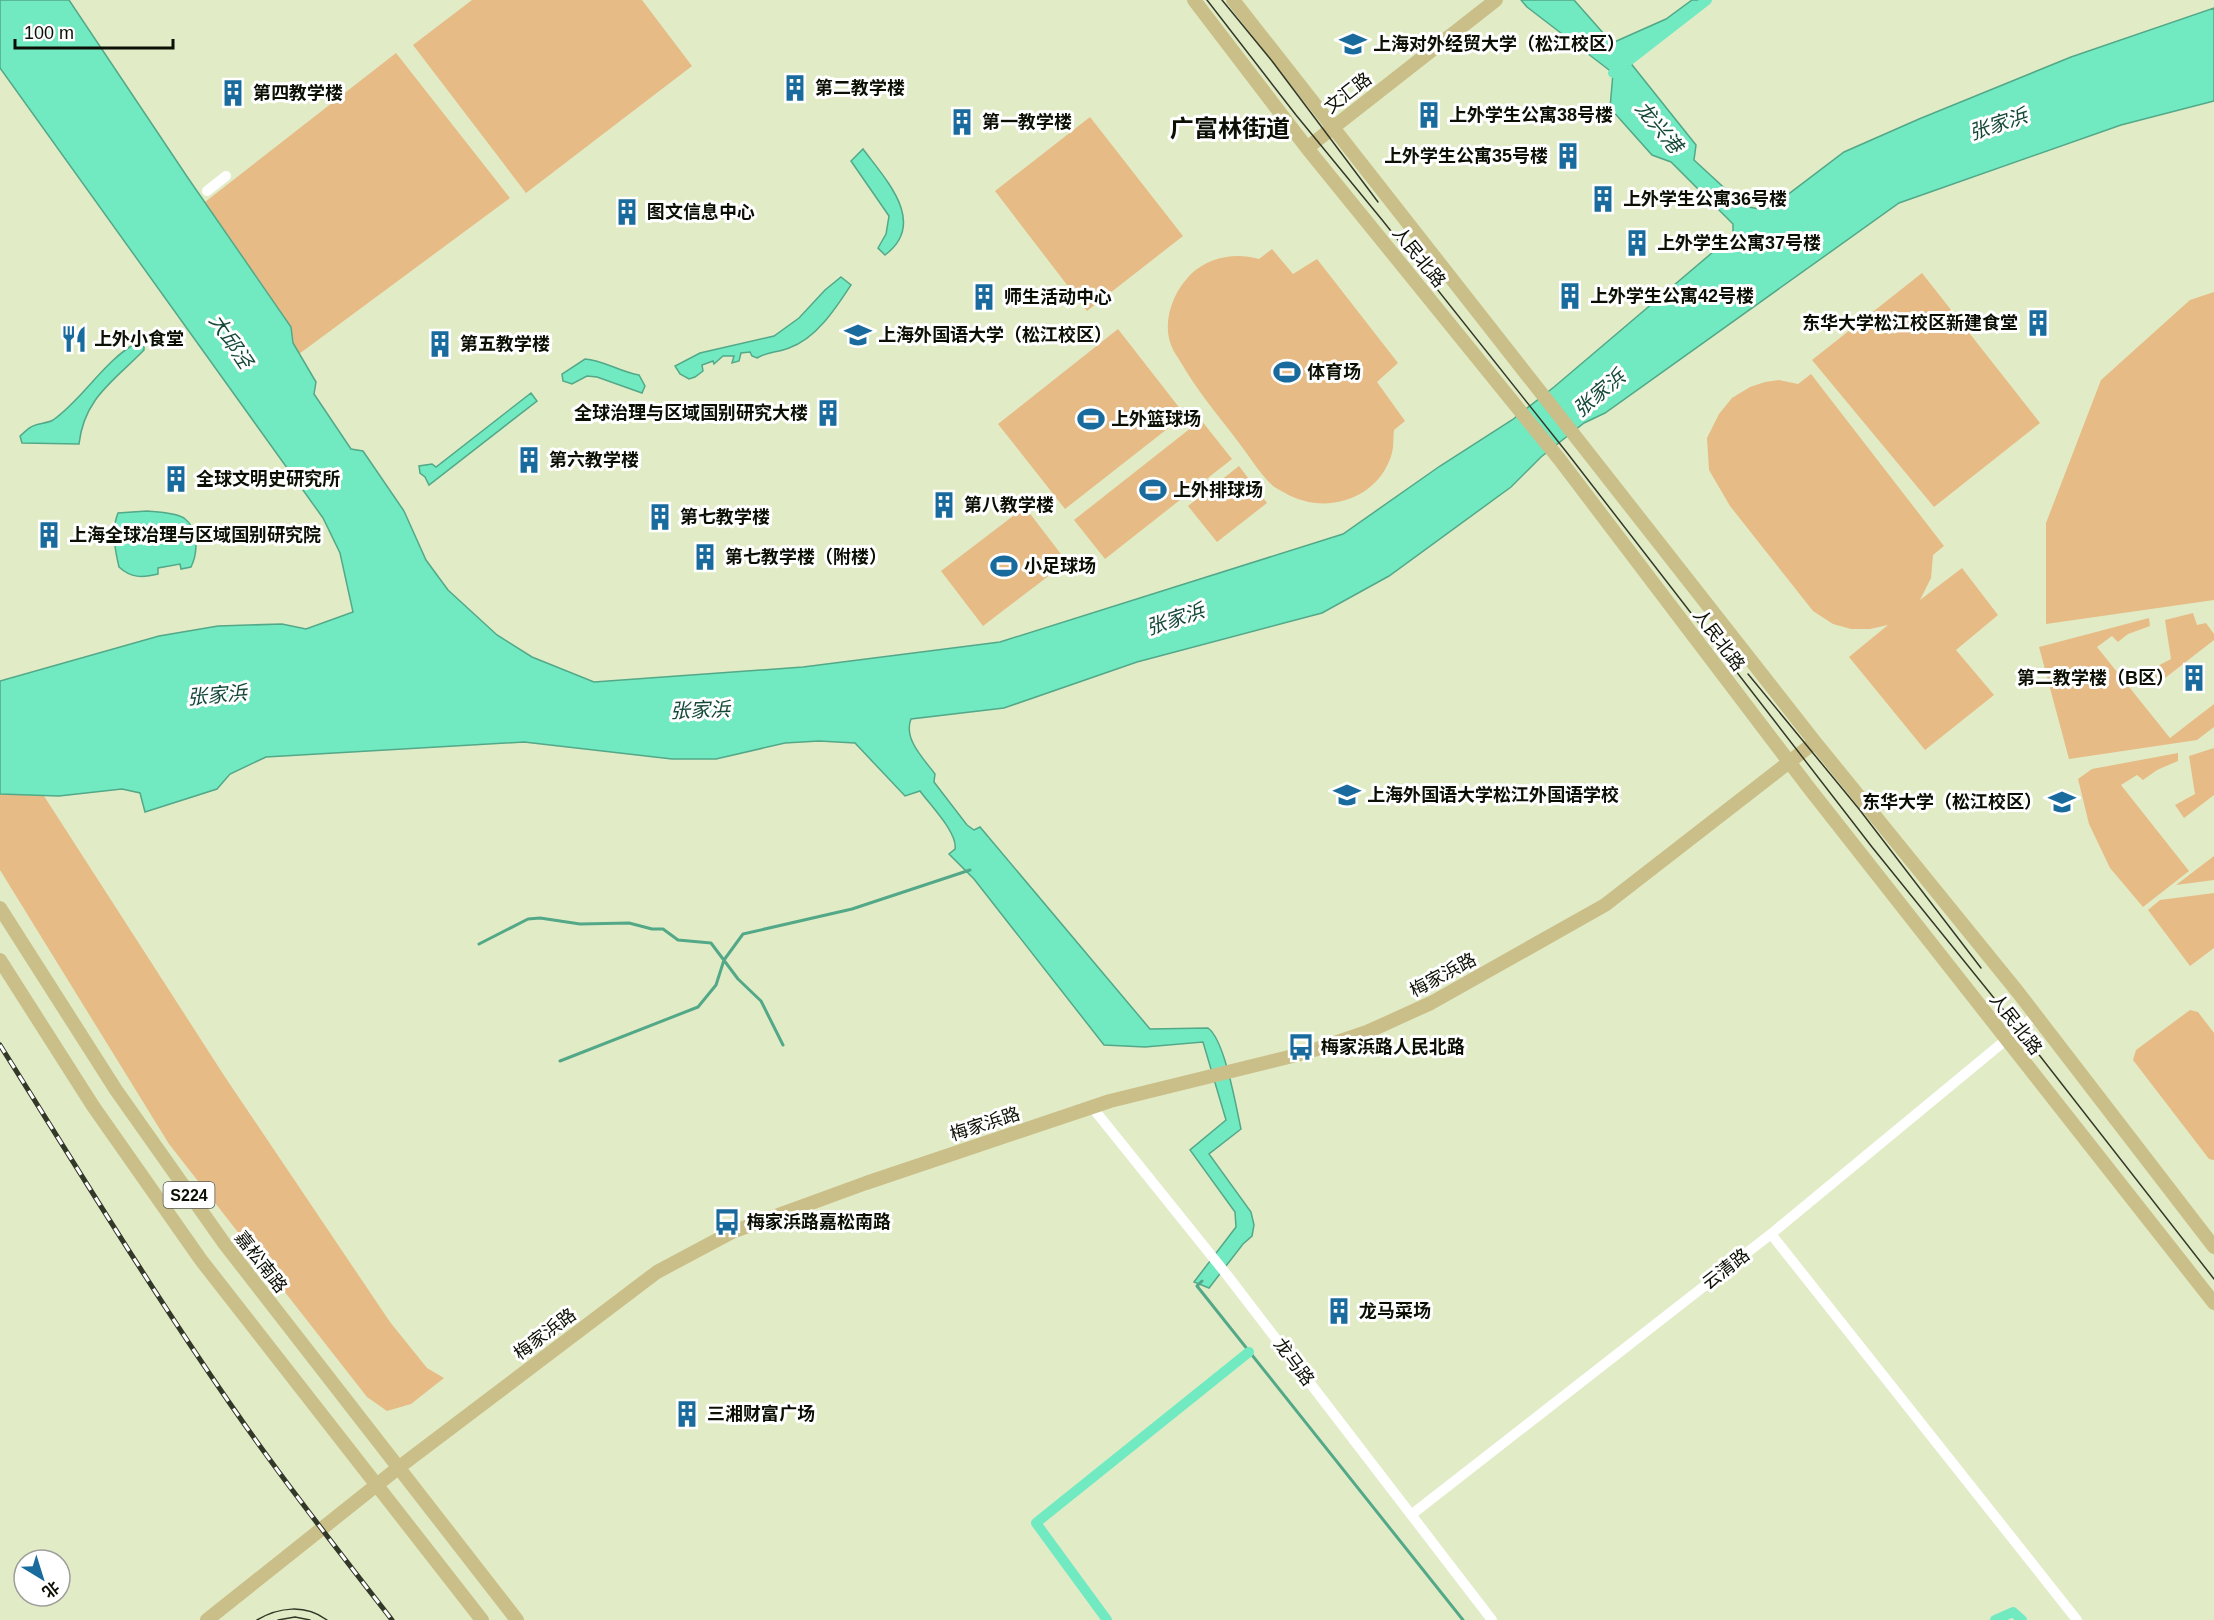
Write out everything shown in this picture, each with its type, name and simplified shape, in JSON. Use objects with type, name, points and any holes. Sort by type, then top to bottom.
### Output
[{"type":"main road","name":"人民北路","points":[[1194,0],[1306,148],[1560,460],[1790,763],[2214,1303]]},
{"type":"main road","name":"人民北路","points":[[1233,0],[1815,742],[2036,1015],[2214,1247]]},
{"type":"main road","name":"文汇路","points":[[1306,148],[1496,0]]},
{"type":"main road","name":"梅家浜路","points":[[207,1620],[376,1485],[657,1272],[732,1232],[866,1183],[1110,1101],[1305,1053],[1367,1032],[1431,1003],[1605,905],[1815,742]]},
{"type":"main road","name":"嘉松南路","points":[[0,908],[117,1090],[224,1243],[517,1620]]},
{"type":"main road","name":"S224","points":[[0,960],[93,1106],[187,1241],[257,1334],[482,1620]]},
{"type":"street","points":[[207,191],[226,176]]},
{"type":"street","name":"云清路","points":[[1410,1515],[1771,1234],[2036,1015]]},
{"type":"street","name":"龙马路","points":[[1092,1107],[1227,1275],[1492,1620]]},
{"type":"street","points":[[1771,1234],[2077,1620]]},
{"type":"shaded area","points":[[472,0],[642,0],[692,66],[526,193],[413,45]]},
{"type":"shaded area","points":[[396,53],[510,198],[299,354],[293,343],[291,327],[205,202]]},
{"type":"shaded area","points":[[1090,117],[1183,236],[1087,311],[995,191]]},
{"type":"shaded area","name":"体育场","points":[[1272,249],[1293,274],[1317,259],[1398,363],[1377,382],[1405,421],[1394,430],[1392,453],[1385,469],[1363,492],[1348,499],[1333,503],[1316,503],[1300,500],[1273,486],[1200,391],[1171,345],[1168,326],[1171,307],[1179,289],[1191,274],[1214,260],[1232,256],[1259,259]]},
{"type":"shaded area","points":[[1922,273],[2040,423],[1934,507],[1812,360]]},
{"type":"shaded area","points":[[2214,292],[2214,600],[2046,624],[2046,523],[2101,380],[2190,300]]},
{"type":"shaded area","name":"上外篮球场","points":[[1118,329],[1185,415],[1065,509],[998,424]]},
{"type":"shaded area","points":[[1811,374],[1944,546],[1933,555],[1931,578],[1920,600],[1962,568],[1998,615],[1956,650],[1994,695],[1925,750],[1849,657],[1888,625],[1870,629],[1851,629],[1833,624],[1813,611],[1730,506],[1709,470],[1707,438],[1719,414],[1732,398],[1750,387],[1765,382],[1779,380],[1798,384]]},
{"type":"shaded area","name":"上外排球场","points":[[1201,420],[1232,459],[1105,559],[1074,520]]},
{"type":"shaded area","points":[[1239,466],[1267,503],[1217,542],[1188,506]]},
{"type":"shaded area","name":"小足球场","points":[[1025,507],[1067,562],[983,626],[941,571]]},
{"type":"shaded area","points":[[2193,613],[2197,625],[2206,623],[2214,634],[2214,640],[2160,682],[2150,670],[2171,659],[2165,620]]},
{"type":"shaded area","points":[[2149,618],[2150,626],[2128,634],[2118,642],[2112,636],[2097,647],[2170,738],[2214,704],[2214,727],[2197,740],[2069,759],[2039,647]]},
{"type":"shaded area","points":[[2214,748],[2214,795],[2184,818],[2175,805],[2195,794],[2189,756]]},
{"type":"shaded area","points":[[2178,753],[2178,761],[2157,770],[2143,780],[2137,775],[2121,785],[2189,871],[2143,907],[2110,868],[2089,824],[2078,779],[2092,769]]},
{"type":"shaded area","points":[[0,794],[44,796],[225,1077],[390,1322],[427,1368],[444,1378],[411,1404],[387,1411],[367,1397],[169,1144],[0,870]]},
{"type":"shaded area","points":[[2214,856],[2214,880],[2176,885]]},
{"type":"shaded area","points":[[2214,893],[2214,948],[2190,966],[2148,910],[2160,900]]},
{"type":"shaded area","points":[[2190,1010],[2198,1012],[2214,1033],[2214,1160],[2209,1159],[2133,1060],[2136,1050]]},
{"type":"water","points":[[0,0],[69,0],[291,327],[293,343],[316,382],[314,394],[351,449],[363,451],[404,511],[426,560],[448,590],[497,635],[532,657],[594,682],[803,667],[1000,642],[1343,534],[1440,466],[1512,420],[1733,235],[1733,224],[1671,162],[1652,155],[1610,108],[1613,73],[1521,0],[1574,0],[1612,43],[1666,19],[1692,0],[1706,0],[1629,61],[1696,145],[1694,160],[1744,206],[1759,209],[1770,208],[1844,152],[2071,57],[2214,8],[2214,101],[2121,125],[1899,203],[1605,413],[1584,423],[1541,457],[1511,487],[1389,576],[1322,613],[1137,662],[1004,708],[911,719],[909,726],[912,741],[935,774],[934,782],[967,825],[974,830],[980,827],[1150,1029],[1208,1028],[1220,1046],[1241,1129],[1209,1154],[1251,1212],[1254,1225],[1252,1236],[1243,1244],[1209,1288],[1194,1282],[1236,1227],[1235,1212],[1190,1150],[1226,1120],[1203,1042],[1145,1047],[1104,1045],[974,879],[949,854],[955,849],[952,835],[920,791],[905,796],[855,743],[819,741],[785,743],[716,759],[672,759],[524,742],[266,757],[230,774],[217,789],[145,812],[140,793],[122,789],[59,796],[0,794],[0,681],[159,636],[218,626],[282,624],[306,629],[353,612],[340,553],[323,518],[0,68]]},
{"type":"water","points":[[863,149],[891,188],[899,202],[903,216],[903,229],[897,243],[885,255],[878,248],[886,234],[889,216],[851,161]]},
{"type":"water","points":[[841,277],[851,285],[825,322],[799,344],[757,358],[750,352],[741,353],[739,361],[732,363],[734,356],[723,356],[714,364],[713,361],[702,365],[703,371],[689,379],[680,374],[675,366],[700,353],[774,336],[799,318],[825,290]]},
{"type":"water","points":[[138,342],[144,343],[144,350],[102,391],[94,402],[82,428],[79,444],[22,443],[20,436],[33,426],[53,420],[75,401],[114,359]]},
{"type":"water","points":[[585,359],[639,375],[645,386],[642,393],[597,377],[587,376],[572,384],[563,381],[562,374]]},
{"type":"water","points":[[531,393],[537,401],[429,485],[420,473],[419,466],[432,464],[436,467]]},
{"type":"water","points":[[147,511],[176,515],[189,523],[196,541],[191,567],[181,569],[180,564],[158,568],[158,574],[142,576],[132,575],[119,567],[114,533],[118,513]]},
{"type":"waterway","points":[[1613,73],[1707,0]]},
{"type":"waterway","points":[[560,1061],[698,1007],[716,985],[724,960],[743,934],[852,909],[970,870]]},
{"type":"waterway","points":[[479,944],[528,919],[540,918],[580,924],[629,923],[652,929],[663,929],[678,940],[711,943],[738,979],[761,1001],[783,1045]]},
{"type":"waterway","points":[[1202,1281],[1197,1286],[1463,1620]]},
{"type":"waterway","points":[[1107,1620],[1036,1523],[1249,1352]]},
{"type":"waterway","points":[[1995,1620],[2013,1612],[2022,1620]]},
{"type":"tram line","points":[[1207,0],[1296,115],[1568,454],[1872,847],[2019,1029],[2214,1279]]},
{"type":"tram line","points":[[1222,0],[1272,61],[1378,202]]},
{"type":"tram line","points":[[1748,674],[1859,809],[1981,968]]},
{"type":"tram line","points":[[257,1620],[274,1612],[292,1609],[310,1611],[327,1620]]},
{"type":"tram line","points":[[278,1620],[295,1617],[310,1620]]},
{"type":"railway","points":[[0,1045],[201,1361],[270,1460],[392,1620]]},
{"type":"place","name":"上海对外经贸大学（松江校区）","points":[[1353,44]]},
{"type":"place","name":"第二教学楼","points":[[795,88]]},
{"type":"place","name":"第四教学楼","points":[[233,93]]},
{"type":"place","name":"上外学生公寓38号楼","points":[[1429,115]]},
{"type":"place","name":"第一教学楼","points":[[962,122]]},
{"type":"place","name":"上外学生公寓35号楼","points":[[1568,156]]},
{"type":"place","name":"上外学生公寓36号楼","points":[[1603,199]]},
{"type":"place","name":"图文信息中心","points":[[627,212]]},
{"type":"place","name":"上外学生公寓37号楼","points":[[1637,243]]},
{"type":"place","name":"上外学生公寓42号楼","points":[[1570,296]]},
{"type":"place","name":"师生活动中心","points":[[984,297]]},
{"type":"place","name":"东华大学松江校区新建食堂","points":[[2038,323]]},
{"type":"place","name":"上海外国语大学（松江校区）","points":[[858,335]]},
{"type":"place","name":"上外小食堂","points":[[74,339]]},
{"type":"place","name":"第五教学楼","points":[[440,344]]},
{"type":"place","name":"体育场","points":[[1287,372]]},
{"type":"place","name":"全球治理与区域国别研究大楼","points":[[828,413]]},
{"type":"place","name":"上外篮球场","points":[[1091,419]]},
{"type":"place","name":"第六教学楼","points":[[529,460]]},
{"type":"place","name":"全球文明史研究所","points":[[176,479]]},
{"type":"place","name":"上外排球场","points":[[1153,490]]},
{"type":"place","name":"第八教学楼","points":[[944,505]]},
{"type":"place","name":"第七教学楼","points":[[660,517]]},
{"type":"place","name":"上海全球冶理与区域国别研究院","points":[[49,535]]},
{"type":"place","name":"第七教学楼（附楼）","points":[[705,557]]},
{"type":"place","name":"小足球场","points":[[1004,566]]},
{"type":"place","name":"第二教学楼（B区）","points":[[2194,678]]},
{"type":"place","name":"上海外国语大学松江外国语学校","points":[[1347,795]]},
{"type":"place","name":"东华大学（松江校区）","points":[[2062,802]]},
{"type":"place","name":"梅家浜路人民北路","points":[[1301,1047]]},
{"type":"place","name":"梅家浜路嘉松南路","points":[[727,1222]]},
{"type":"place","name":"龙马菜场","points":[[1339,1311]]},
{"type":"place","name":"三湘财富广场","points":[[687,1414]]},
{"type":"district","name":"广富林街道","points":[[1230,129]]},
{"type":"water label","name":"张家浜","points":[[1998,124]]},
{"type":"water label","name":"龙兴港","points":[[1659,127]]},
{"type":"water label","name":"大邱泾","points":[[231,341]]},
{"type":"water label","name":"张家浜","points":[[1599,393]]},
{"type":"water label","name":"张家浜","points":[[1175,619]]},
{"type":"water label","name":"张家浜","points":[[217,695]]},
{"type":"water label","name":"张家浜","points":[[700,710]]}]
